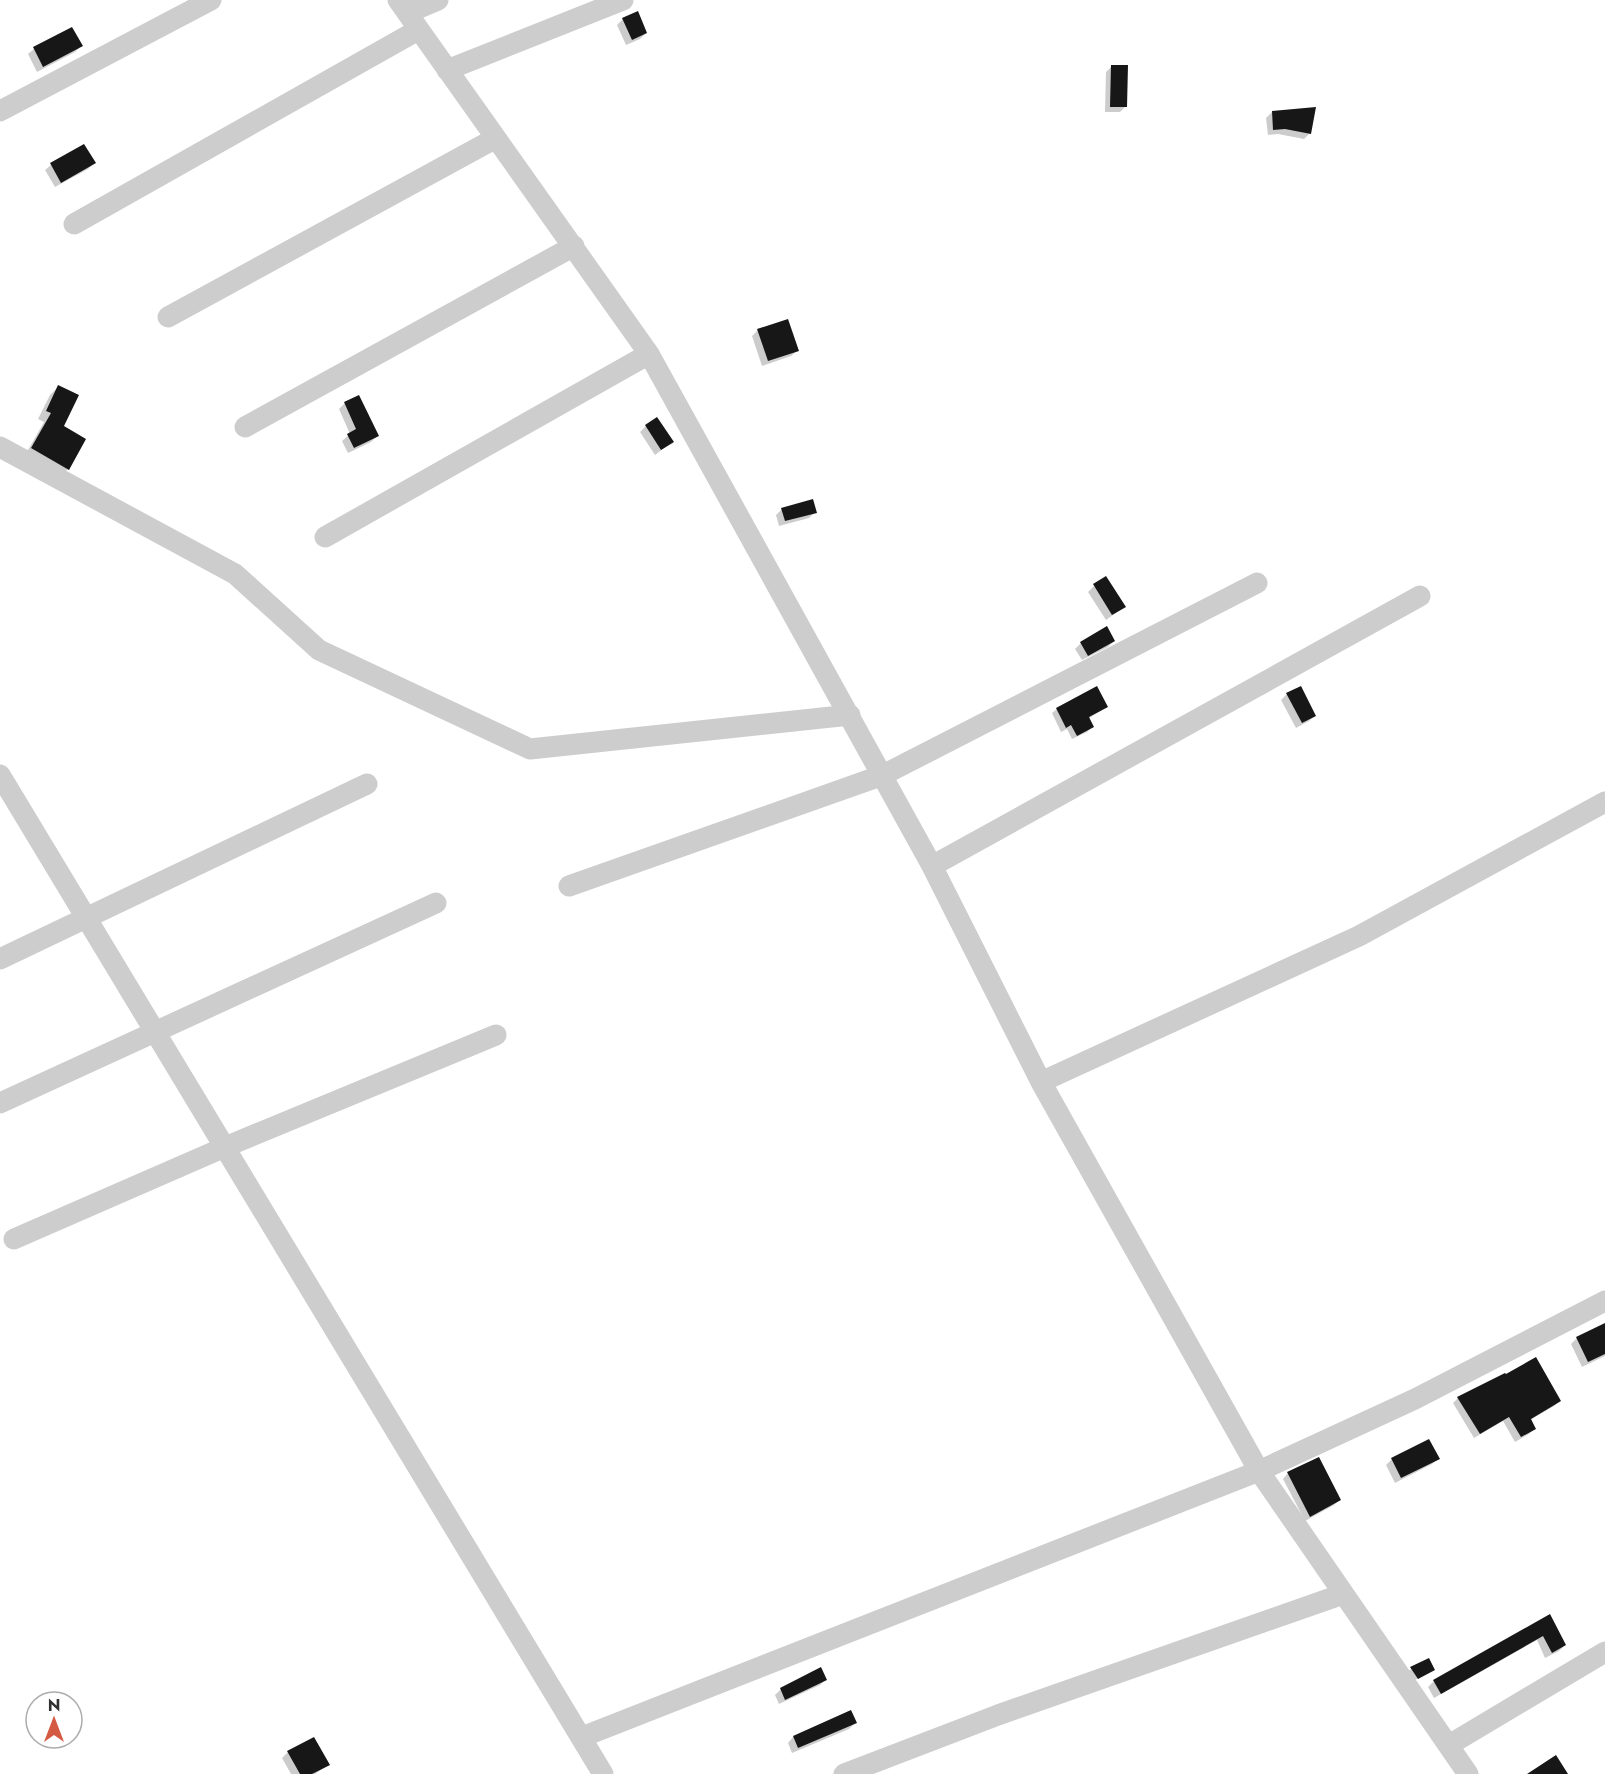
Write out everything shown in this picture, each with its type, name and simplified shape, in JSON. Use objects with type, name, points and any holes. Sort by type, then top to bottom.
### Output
[{"type":"street","points":[[0,111],[211,0]]},
{"type":"street","points":[[74,224],[408,14],[438,0]]},
{"type":"street","points":[[447,70],[623,0]]},
{"type":"street","points":[[408,14],[649,354],[883,775],[932,866],[1041,1082],[1259,1471],[1468,1774]]},
{"type":"street","points":[[168,317],[496,138]]},
{"type":"street","points":[[244,427],[574,246]]},
{"type":"street","points":[[325,537],[649,354]]},
{"type":"street","points":[[0,447],[235,574],[320,650],[530,749],[850,715]]},
{"type":"street","points":[[569,886],[883,775],[1257,583]]},
{"type":"street","points":[[932,866],[1420,596]]},
{"type":"street","points":[[0,775],[603,1774]]},
{"type":"street","points":[[0,959],[367,784]]},
{"type":"street","points":[[1041,1082],[1359,936],[1605,802]]},
{"type":"street","points":[[0,1103],[436,903]]},
{"type":"street","points":[[14,1239],[496,1035]]},
{"type":"street","points":[[582,1737],[1259,1471],[1415,1399],[1605,1301]]},
{"type":"street","points":[[844,1774],[999,1715],[1343,1594]]},
{"type":"street","points":[[1449,1745],[1605,1652]]},
{"type":"building","points":[[638,11],[647,33],[632,40],[622,18]]},
{"type":"building","points":[[72,27],[83,46],[43,67],[33,47]]},
{"type":"building","points":[[1111,65],[1128,65],[1127,107],[1110,107]]},
{"type":"building","points":[[1316,107],[1311,134],[1285,129],[1273,130],[1272,111]]},
{"type":"building","points":[[84,144],[96,163],[61,183],[50,163]]},
{"type":"building","points":[[788,319],[799,351],[768,361],[757,329]]},
{"type":"building","points":[[58,385],[79,395],[64,426],[86,439],[69,470],[31,448],[51,413],[46,411]]},
{"type":"building","points":[[359,395],[379,436],[354,448],[347,434],[356,429],[344,402]]},
{"type":"building","points":[[657,417],[674,442],[661,450],[645,425]]},
{"type":"building","points":[[813,499],[817,513],[785,521],[781,508]]},
{"type":"building","points":[[1106,576],[1126,607],[1112,615],[1093,584]]},
{"type":"building","points":[[1107,626],[1115,641],[1088,656],[1080,642]]},
{"type":"building","points":[[1097,686],[1108,707],[1089,717],[1094,727],[1077,736],[1071,725],[1066,728],[1056,708]]},
{"type":"building","points":[[1301,686],[1316,716],[1302,723],[1286,693]]},
{"type":"building","points":[[1605,1323],[1605,1354],[1588,1362],[1576,1337]]},
{"type":"building","points":[[1536,1357],[1561,1401],[1531,1419],[1536,1429],[1521,1437],[1509,1417],[1480,1434],[1457,1397]]},
{"type":"building","points":[[1429,1439],[1440,1459],[1401,1478],[1391,1458]]},
{"type":"building","points":[[1319,1457],[1341,1500],[1310,1517],[1287,1472]]},
{"type":"building","points":[[1550,1614],[1566,1645],[1552,1653],[1543,1636],[1441,1694],[1433,1680]]},
{"type":"building","points":[[1429,1658],[1435,1670],[1418,1679],[1410,1667]]},
{"type":"building","points":[[821,1667],[827,1680],[785,1700],[780,1688]]},
{"type":"building","points":[[851,1710],[857,1723],[798,1748],[793,1736]]},
{"type":"building","points":[[314,1737],[330,1765],[312,1774],[300,1774],[287,1751]]},
{"type":"building","points":[[1556,1755],[1568,1774],[1527,1774]]}]
